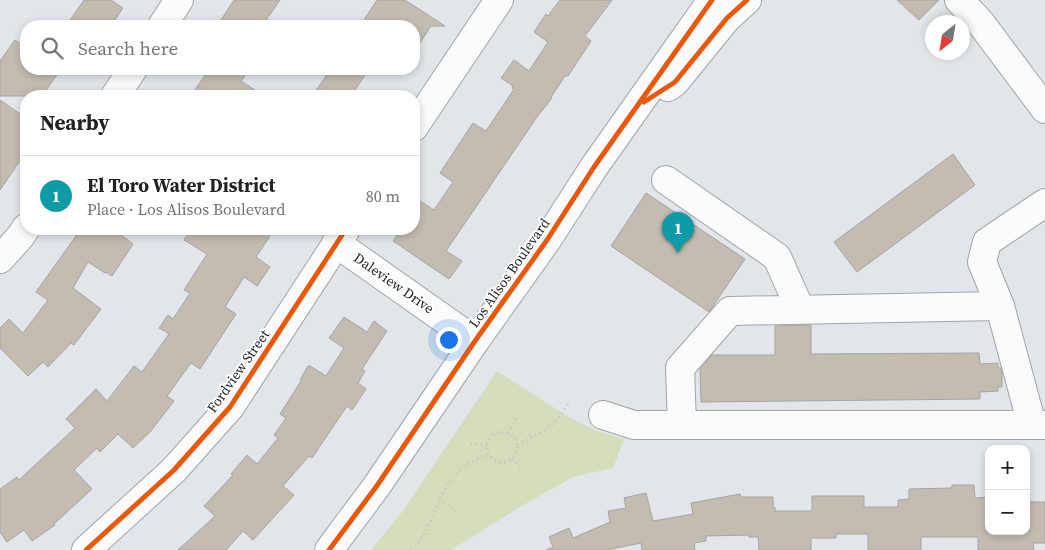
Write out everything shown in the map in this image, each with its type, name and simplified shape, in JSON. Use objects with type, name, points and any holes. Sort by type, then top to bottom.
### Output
[{"type":"street","points":[[166,20],[179,0]]},
{"type":"street","points":[[420,118],[499,0]]},
{"type":"street","name":"Los Alisos Boulevard","points":[[329,550],[376,487],[475,341],[547,240],[594,167],[712,0]]},
{"type":"street","name":"Los Alisos Boulevard","points":[[638,106],[676,82],[727,18],[747,0]]},
{"type":"street","points":[[959,0],[980,22],[1045,109]]},
{"type":"street","points":[[119,90],[129,75]]},
{"type":"street","points":[[666,180],[777,257],[800,309]]},
{"type":"street","points":[[604,415],[634,425],[1039,425],[1000,306],[982,262],[986,242],[1045,203]]},
{"type":"street","points":[[0,258],[21,235]]},
{"type":"street","name":"Daleview Drive","points":[[341,236],[475,341]]},
{"type":"street","name":"Fordview Street","points":[[86,550],[174,470],[230,406],[341,236]]},
{"type":"street","points":[[682,425],[680,368],[730,311],[1000,306]]},
{"type":"path","points":[[517,444],[542,434],[556,422],[569,403]]},
{"type":"path","points":[[508,433],[516,419]]},
{"type":"path","points":[[504,431],[513,436],[518,447],[512,459],[503,462],[488,455],[487,445],[492,435],[504,431]]},
{"type":"path","points":[[471,444],[487,445]]},
{"type":"path","points":[[411,550],[422,539],[447,484],[459,471],[476,459],[488,455]]},
{"type":"path","points":[[512,459],[522,469]]},
{"type":"path","points":[[439,500],[454,509]]},
{"type":"green space","points":[[497,371],[570,418],[597,431],[624,439],[613,468],[573,477],[451,550],[371,550],[402,512]]},
{"type":"building","points":[[84,0],[111,0],[123,8],[115,20],[70,20]]},
{"type":"building","points":[[234,0],[280,0],[266,20],[221,20]]},
{"type":"building","points":[[377,0],[405,0],[445,26],[431,26],[420,43],[420,20],[364,20]]},
{"type":"building","points":[[560,0],[612,0],[585,36],[591,41],[568,76],[565,76],[552,98],[537,117],[446,251],[462,261],[449,279],[393,241],[397,235],[420,235],[420,201],[434,210],[453,182],[440,173],[473,123],[486,131],[514,89],[512,88],[513,86],[501,78],[514,60],[529,71],[548,42],[534,32],[546,14],[548,16]]},
{"type":"building","points":[[897,0],[939,0],[919,20]]},
{"type":"building","points":[[15,40],[20,44],[20,75],[57,75],[46,90],[20,90],[20,96],[0,96],[0,61]]},
{"type":"building","points":[[205,75],[246,75],[241,81],[255,90],[195,90]]},
{"type":"building","points":[[327,75],[365,75],[355,90],[316,90]]},
{"type":"building","points":[[0,100],[20,114],[20,161],[0,190]]},
{"type":"building","points":[[953,154],[975,185],[857,272],[834,242]]},
{"type":"building","points":[[646,193],[745,259],[709,312],[611,246]]},
{"type":"building","points":[[77,235],[122,235],[133,244],[112,276],[88,262],[73,288],[101,309],[74,345],[71,343],[48,367],[43,362],[28,376],[0,348],[0,328],[9,319],[23,333],[48,300],[36,292]]},
{"type":"building","points":[[187,235],[268,235],[270,236],[256,257],[270,267],[257,286],[244,277],[225,307],[236,314],[200,369],[191,363],[167,396],[174,401],[150,432],[133,448],[118,434],[100,452],[97,448],[74,470],[92,489],[55,525],[32,541],[24,530],[7,542],[0,532],[0,489],[17,477],[19,480],[75,428],[66,419],[96,389],[107,401],[134,366],[142,372],[169,334],[159,328],[168,315],[173,319],[190,293],[184,290],[207,254],[184,240]]},
{"type":"building","points":[[344,317],[367,332],[374,321],[387,331],[362,369],[365,371],[358,383],[366,389],[352,410],[347,406],[312,458],[309,456],[283,486],[294,495],[253,540],[243,531],[226,550],[178,550],[215,516],[204,506],[233,475],[231,474],[247,455],[257,464],[278,438],[274,435],[286,418],[280,414],[301,381],[308,366],[326,376],[344,348],[329,338]]},
{"type":"building","points":[[811,325],[811,354],[979,353],[980,364],[998,363],[998,368],[1001,368],[1002,374],[1002,387],[998,387],[998,391],[980,392],[980,399],[701,402],[700,369],[712,355],[775,355],[775,326]]},
{"type":"building","points":[[952,485],[974,485],[975,498],[985,497],[985,535],[1030,535],[1030,502],[1045,502],[1045,543],[1033,543],[1034,550],[978,550],[978,537],[921,537],[921,550],[868,550],[868,534],[836,534],[836,538],[811,538],[811,550],[759,550],[758,537],[749,537],[749,535],[706,536],[706,541],[694,543],[695,550],[642,550],[641,543],[607,550],[546,550],[553,547],[549,537],[569,528],[573,538],[610,522],[608,511],[626,508],[624,498],[646,493],[653,521],[693,514],[691,503],[740,494],[741,497],[773,497],[773,508],[775,507],[775,511],[812,511],[812,496],[864,496],[864,507],[898,507],[898,500],[909,499],[909,489],[952,488]]},
{"type":"cycle path","points":[[329,550],[376,487],[475,341],[547,240],[594,167],[712,0]]},
{"type":"cycle path","points":[[644,102],[675,82],[727,18],[747,0]]},
{"type":"cycle path","points":[[86,550],[174,470],[230,407],[342,235]]},
{"type":"place","name":"El Toro Water District","points":[[678,253]]}]
